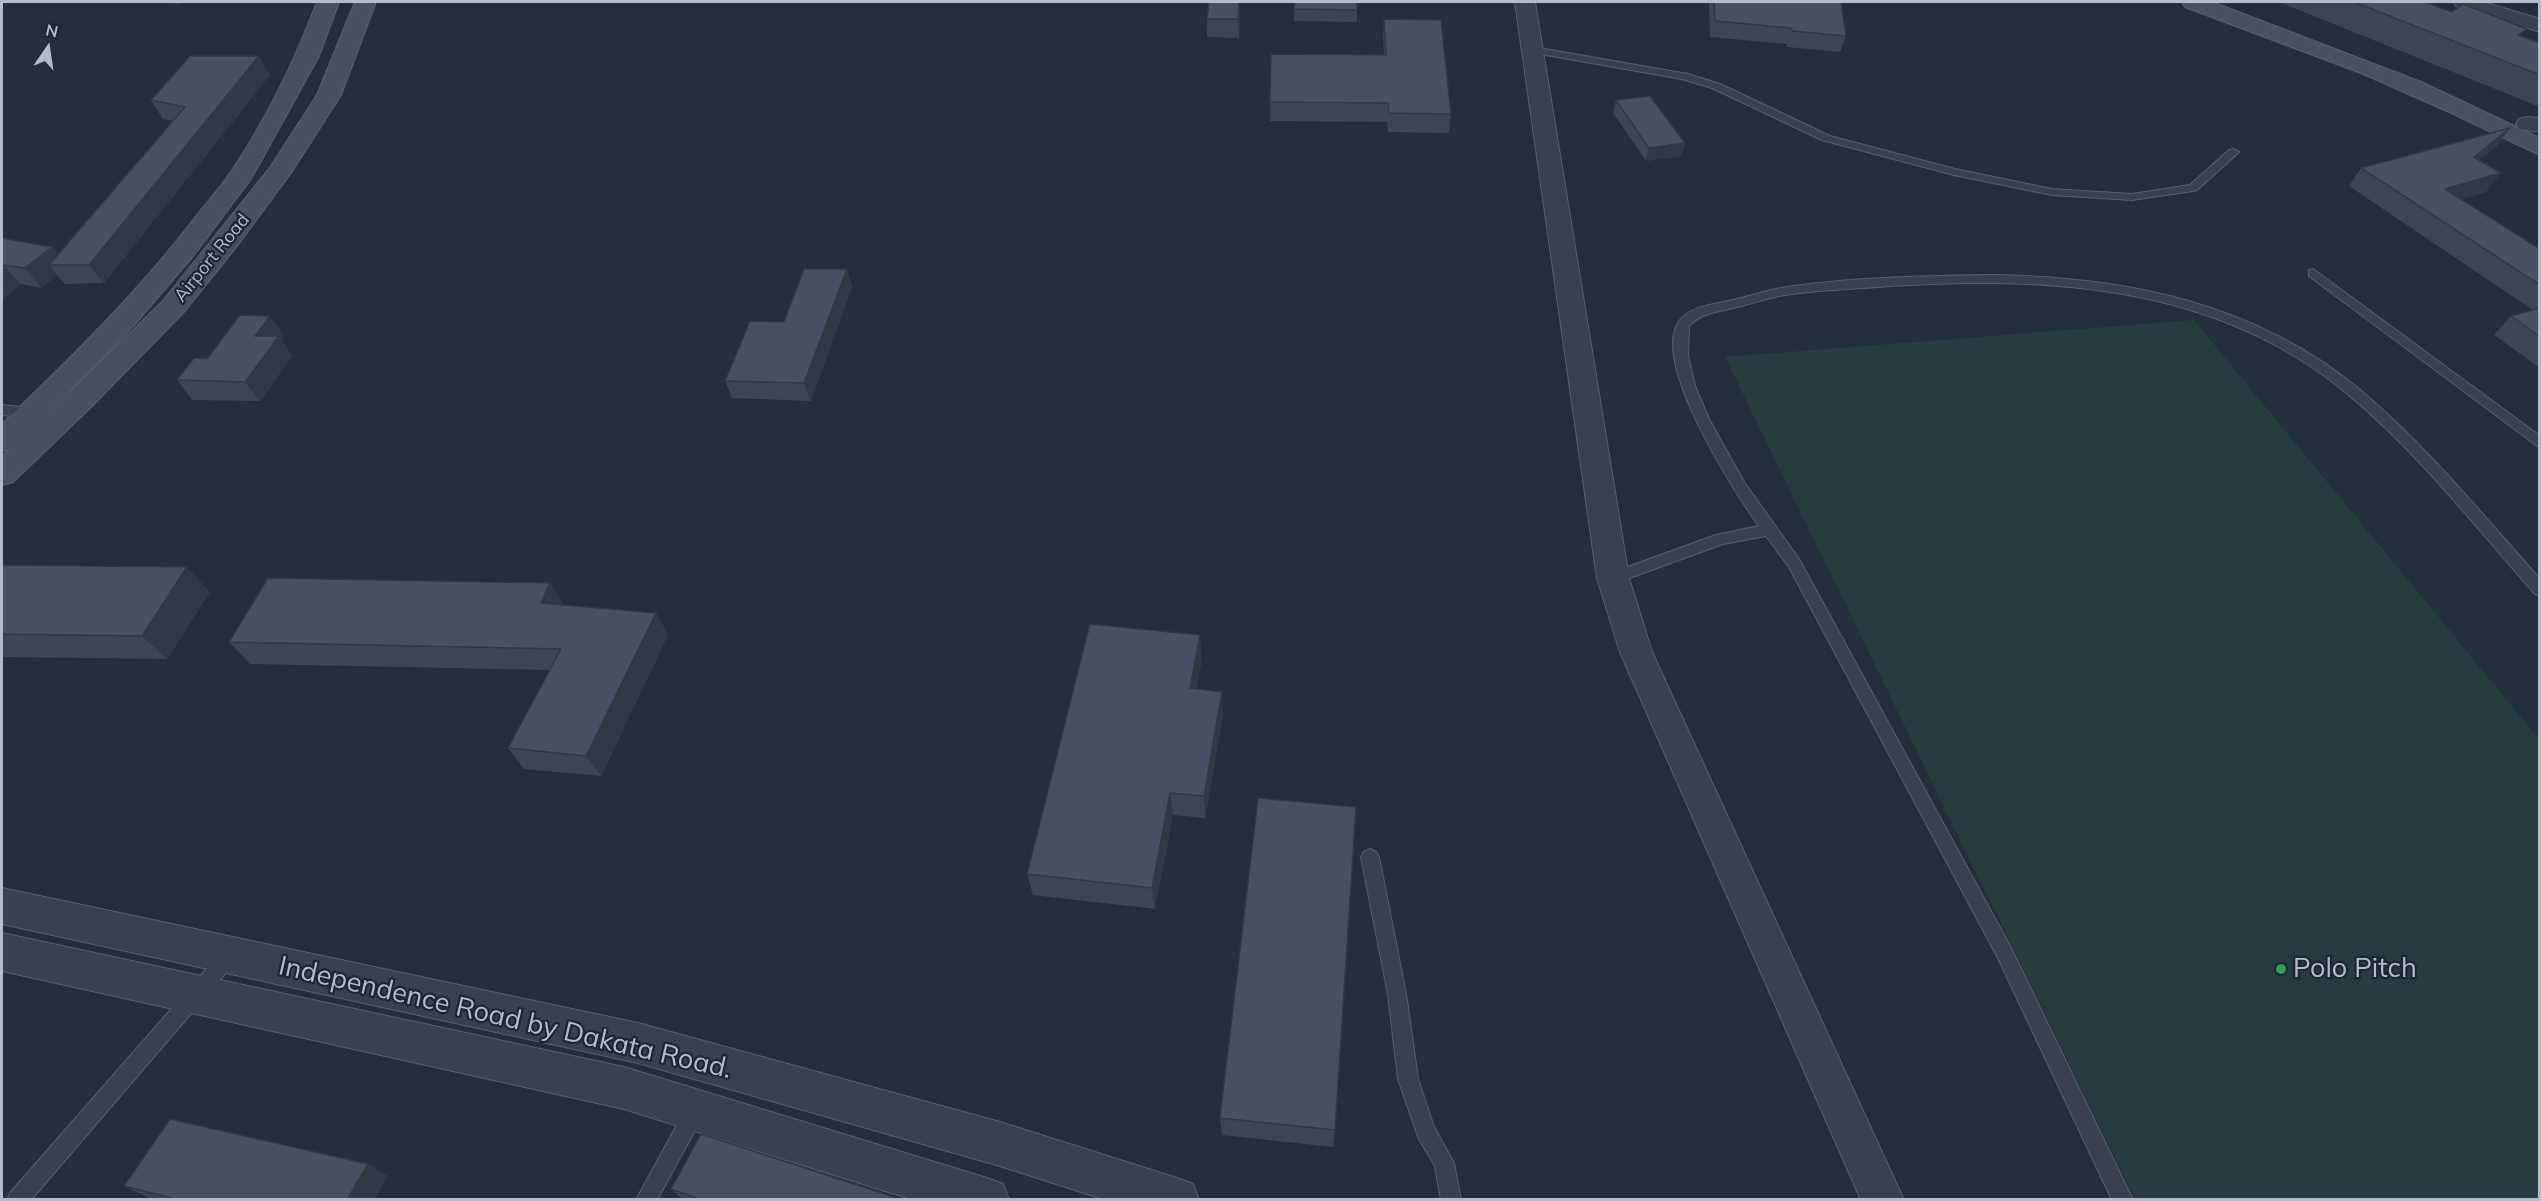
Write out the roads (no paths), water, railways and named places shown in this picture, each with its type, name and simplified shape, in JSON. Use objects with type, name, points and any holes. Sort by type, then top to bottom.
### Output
[{"type":"main road","name":"Airport Road","points":[[2,441],[83,363],[124,318],[185,249],[242,174],[308,56],[328,2]]},
{"type":"main road","name":"Airport Road","points":[[2,474],[81,400],[173,307],[279,173],[329,95],[366,2]]},
{"type":"main road","points":[[2193,2],[2380,73],[2540,147]]},
{"type":"main road","points":[[2228,2],[2398,66],[2535,127]]},
{"type":"main road","points":[[242,174],[279,173]]},
{"type":"street","points":[[1525,2],[1613,578],[1636,652],[1883,1200]]},
{"type":"street","points":[[2463,2],[2540,26]]},
{"type":"street","name":"Independence Road by Dakata Road.","points":[[2,906],[638,1043],[1000,1144],[1177,1200]]},
{"type":"street","name":"Independence Road by Dakata Road.","points":[[2,952],[624,1088],[987,1200]]},
{"type":"lane","points":[[1533,50],[1684,76],[1716,86],[1826,138],[1954,172],[2052,192],[2133,197],[2193,188],[2233,152]]},
{"type":"lane","points":[[2313,273],[2540,443]]},
{"type":"lane","points":[[2122,1200],[2004,952],[1794,563],[1767,530],[1732,476],[1689,388],[1683,367],[1681,331],[1685,321],[1707,310],[1792,290],[1944,279],[2039,280],[2119,288],[2172,300],[2224,317],[2279,340],[2327,372],[2401,433],[2540,590]]},
{"type":"lane","points":[[2,410],[30,413]]},
{"type":"lane","points":[[1613,578],[1721,539],[1767,530]]},
{"type":"lane","points":[[1370,857],[1397,994],[1408,1079],[1426,1132],[1444,1163],[1451,1200]]},
{"type":"lane","points":[[17,1200],[230,955]]},
{"type":"lane","points":[[646,1200],[696,1110]]},
{"type":"place","name":"Polo Pitch","points":[[2281,969]]}]
